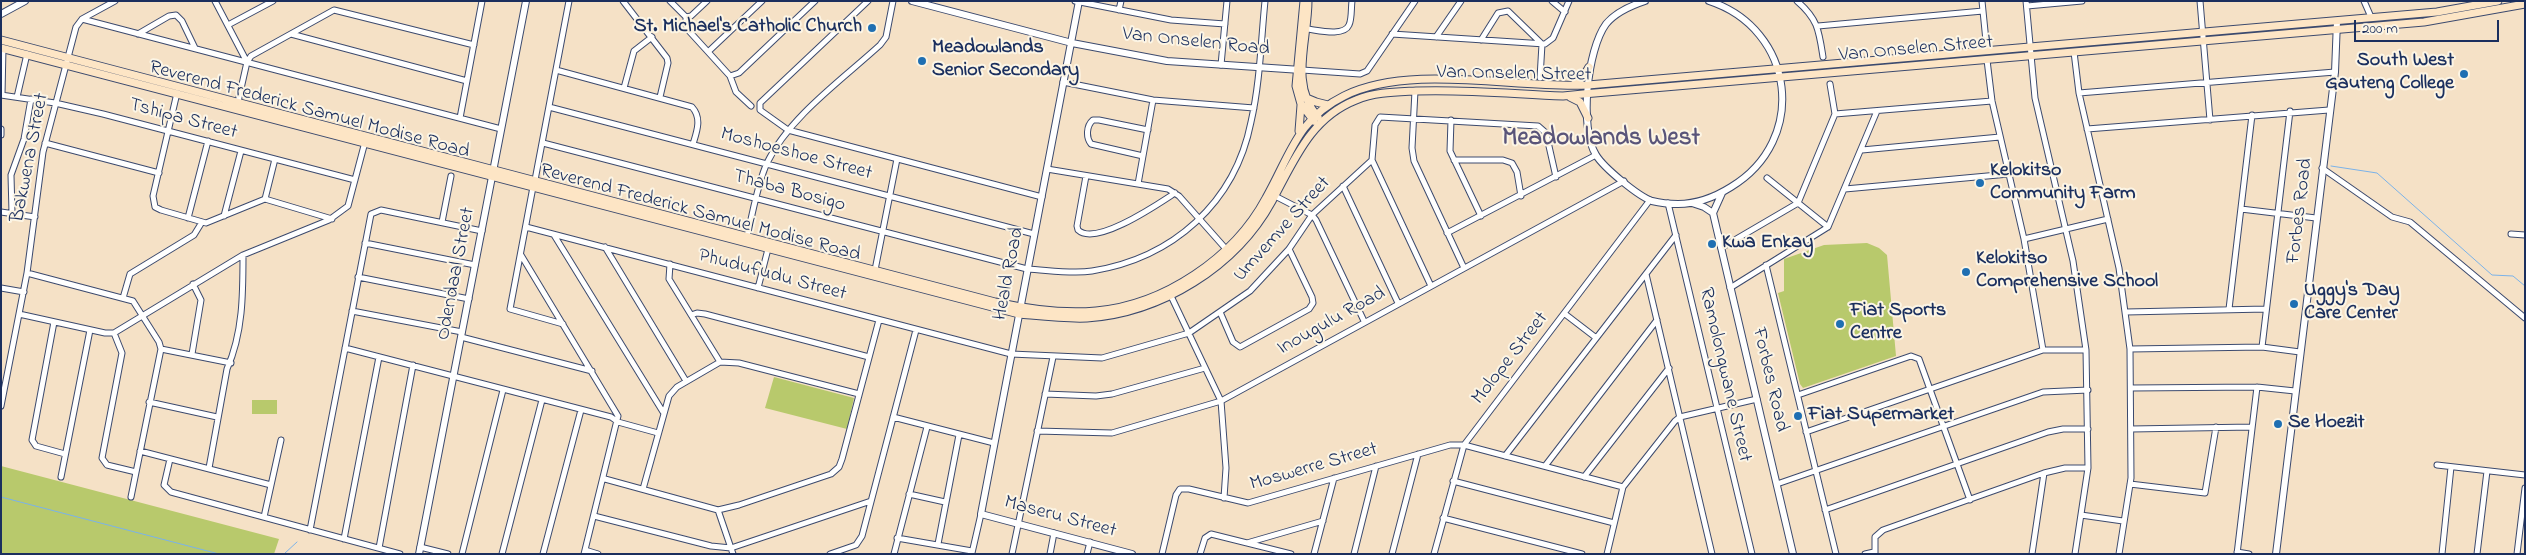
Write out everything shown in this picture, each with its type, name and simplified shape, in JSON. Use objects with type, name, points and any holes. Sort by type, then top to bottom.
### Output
[{"type":"main road","points":[[1304,1],[1299,70],[1304,96],[1314,117]]},
{"type":"main road","points":[[1298,134],[1301,120],[1301,104],[1296,86],[1307,29],[1308,1]]},
{"type":"main road","name":"Van Onselen Street","points":[[1320,123],[1344,106],[1368,96],[1415,91],[1459,90],[1563,96],[1781,78],[2203,40],[2338,25],[2371,17],[2437,12],[2498,1]]},
{"type":"main road","name":"Van Onselen Street","points":[[1314,117],[1328,105],[1351,92],[1368,87],[1418,80],[1588,85],[2203,32],[2445,19],[2525,4]]},
{"type":"main road","name":"Reverend Frederick Samuel Modise Road","points":[[1,40],[177,93],[365,142],[747,236],[1020,311],[1096,311],[1124,305],[1173,288],[1226,249],[1260,209],[1298,134],[1314,117]]},
{"type":"main road","name":"Reverend Frederick Samuel Modise Road","points":[[2,48],[66,60],[238,102],[493,173]]},
{"type":"main road","points":[[1571,86],[1579,81],[1589,67]]},
{"type":"main road","points":[[1304,96],[1328,105]]},
{"type":"main road","points":[[1563,96],[1580,102],[1588,118]]},
{"type":"main road","points":[[1301,104],[1320,123]]},
{"type":"main road","name":"Reverend Frederick Samuel Modise Road","points":[[534,183],[768,249],[1020,311],[1064,318],[1100,316],[1171,296],[1207,272],[1237,248],[1254,229],[1301,148],[1320,123]]},
{"type":"street","points":[[2,14],[25,1]]},
{"type":"street","points":[[82,19],[115,1]]},
{"type":"street","points":[[215,1],[247,62]]},
{"type":"street","points":[[228,25],[273,1]]},
{"type":"street","points":[[460,118],[482,1]]},
{"type":"street","name":"Odendaal Street","points":[[420,550],[526,1]]},
{"type":"street","points":[[563,324],[510,309],[570,1]]},
{"type":"street","points":[[623,1],[652,36],[668,60],[660,97]]},
{"type":"street","points":[[670,1],[686,16],[686,25],[689,31],[730,76],[736,92],[751,106]]},
{"type":"street","points":[[686,16],[691,16],[707,1]]},
{"type":"street","points":[[709,51],[762,1]]},
{"type":"street","points":[[730,76],[739,73],[815,1]]},
{"type":"street","points":[[868,1],[760,103],[760,110],[788,130],[1042,197]]},
{"type":"street","points":[[747,236],[767,164],[788,130],[880,45],[886,37],[893,1]]},
{"type":"street","name":"Van Onselen Road","points":[[912,1],[1072,43],[1167,61],[1299,70]]},
{"type":"street","points":[[1120,10],[1121,1]]},
{"type":"street","points":[[1222,65],[1227,1]]},
{"type":"street","name":"Thaba Bosigo","points":[[543,143],[1028,269],[1090,271],[1136,260],[1155,251],[1200,220],[1223,194],[1233,175],[1251,124],[1265,1]]},
{"type":"street","points":[[1307,29],[1338,32],[1346,29],[1349,26],[1352,1]]},
{"type":"street","points":[[1299,70],[1363,73],[1371,66],[1415,1]]},
{"type":"street","points":[[1436,37],[1461,1]]},
{"type":"street","points":[[1552,1],[1565,12]]},
{"type":"street","points":[[1392,34],[1542,44],[1549,42],[1553,38],[1570,1]]},
{"type":"street","points":[[1691,203],[1722,193],[1747,177],[1769,150],[1782,115],[1781,78],[1770,50],[1755,30],[1734,13],[1709,1]]},
{"type":"street","points":[[1797,1],[1804,3],[1818,26],[1823,57]]},
{"type":"street","points":[[1982,1],[1986,51]]},
{"type":"street","points":[[2075,554],[2088,468],[2086,350],[2078,284],[2035,98],[2027,4],[2082,1]]},
{"type":"street","points":[[2200,1],[2210,120]]},
{"type":"street","points":[[2364,1],[2371,17]]},
{"type":"street","points":[[1078,2],[1171,20],[1225,24]]},
{"type":"street","name":"Heald Road","points":[[972,552],[1072,43],[1078,2]]},
{"type":"street","points":[[1643,2],[1618,14],[1606,24],[1589,67],[1588,118],[1596,155],[1624,181],[1650,200],[1668,203],[1691,203],[1704,207],[1713,213],[1722,193]]},
{"type":"street","points":[[238,102],[247,62],[253,54],[333,10],[474,45]]},
{"type":"street","points":[[1481,40],[1498,13],[1504,10],[1511,14],[1542,44],[1540,78]]},
{"type":"street","points":[[1818,26],[1982,11]]},
{"type":"street","points":[[138,34],[170,16],[176,15],[182,21],[194,48]]},
{"type":"street","points":[[82,19],[501,129]]},
{"type":"street","name":"Bakwena Street","points":[[1,406],[24,292],[45,143],[66,60],[76,27],[82,19]]},
{"type":"street","name":"Forbes Road","points":[[2276,554],[2335,72],[2338,25]]},
{"type":"street","points":[[291,34],[467,81]]},
{"type":"street","points":[[624,88],[634,51],[652,36]]},
{"type":"street","points":[[2,48],[2,95]]},
{"type":"street","points":[[2074,52],[2079,93],[2108,219],[2126,312],[2130,349],[2130,484],[2119,554]]},
{"type":"street","points":[[17,96],[28,54]]},
{"type":"street","points":[[1987,60],[1992,101],[2024,239],[2043,350]]},
{"type":"street","points":[[556,70],[688,105],[694,109],[698,125],[693,144]]},
{"type":"street","points":[[2079,93],[2335,72]]},
{"type":"street","points":[[1063,82],[1154,100],[1254,108]]},
{"type":"street","points":[[1721,248],[1798,203],[1834,114],[1830,84]]},
{"type":"street","points":[[1415,91],[1412,148],[1414,161],[1464,268]]},
{"type":"street","points":[[177,93],[153,196],[155,207],[202,222],[210,222],[265,199],[332,219]]},
{"type":"street","name":"Tshipa Street","points":[[2,95],[55,103],[355,180]]},
{"type":"street","points":[[12,213],[11,175],[24,139],[31,99]]},
{"type":"street","points":[[1138,184],[1154,100]]},
{"type":"street","points":[[1834,114],[1992,101]]},
{"type":"street","name":"Moshoeshoe Street","points":[[549,106],[1034,234]]},
{"type":"street","points":[[2088,129],[2210,120],[2290,111],[2329,110]]},
{"type":"street","points":[[1730,288],[1828,227],[1878,111]]},
{"type":"street","points":[[2262,347],[2290,111]]},
{"type":"street","points":[[2229,310],[2252,115]]},
{"type":"street","points":[[1431,286],[1372,160],[1376,125],[1383,116],[1542,128],[1547,137],[1556,177]]},
{"type":"street","points":[[1143,156],[1091,144],[1087,135],[1089,125],[1093,120],[1148,130]]},
{"type":"street","points":[[1451,120],[1450,150],[1481,216]]},
{"type":"street","points":[[1,130],[1,135]]},
{"type":"street","points":[[1862,150],[2000,137]]},
{"type":"street","points":[[188,218],[208,141]]},
{"type":"street","points":[[19,314],[90,330],[114,333],[243,255],[332,219],[348,206],[365,142]]},
{"type":"street","points":[[45,143],[159,173]]},
{"type":"street","points":[[224,216],[241,151]]},
{"type":"street","points":[[1447,233],[1521,196],[1596,155]]},
{"type":"street","points":[[265,199],[275,159]]},
{"type":"street","points":[[875,270],[897,159]]},
{"type":"street","name":"Umvemve Street","points":[[1011,354],[1102,358],[1189,333],[1254,288],[1289,250],[1312,215],[1372,160]]},
{"type":"street","points":[[1454,160],[1503,160],[1512,163],[1517,172],[1521,196]]},
{"type":"street","points":[[2322,168],[2392,217],[2410,222],[2525,318]]},
{"type":"street","points":[[1047,169],[1168,189],[1175,193],[1226,249]]},
{"type":"street","points":[[1845,189],[2009,174]]},
{"type":"street","points":[[442,222],[451,176]]},
{"type":"street","points":[[1086,176],[1077,226],[1078,230],[1084,234],[1128,222],[1175,193]]},
{"type":"street","points":[[1767,178],[1828,227]]},
{"type":"street","name":"Inougulu Road","points":[[1037,431],[1112,433],[1221,401],[1364,321],[1624,181]]},
{"type":"street","points":[[1343,186],[1398,303]]},
{"type":"street","points":[[1274,196],[1312,215],[1323,231],[1364,321]]},
{"type":"street","name":"Molope Street","points":[[1435,554],[1443,518],[1464,446],[1650,200]]},
{"type":"street","name":"Ramolongwane Street","points":[[1668,203],[1752,554]]},
{"type":"street","points":[[2241,209],[2316,218]]},
{"type":"street","points":[[310,530],[371,214],[381,210],[482,230]]},
{"type":"street","points":[[1,212],[34,217]]},
{"type":"street","name":"Forbes Road","points":[[1713,213],[1794,554]]},
{"type":"street","points":[[2024,239],[2108,219]]},
{"type":"street","points":[[123,298],[130,274],[194,235],[202,222]]},
{"type":"street","name":"Phudufudu Street","points":[[526,227],[1011,354]]},
{"type":"street","points":[[554,234],[663,412]]},
{"type":"street","points":[[2510,234],[2525,236]]},
{"type":"street","points":[[1505,456],[1595,337],[1676,235]]},
{"type":"street","points":[[365,243],[475,265]]},
{"type":"street","points":[[605,247],[686,381]]},
{"type":"street","points":[[758,288],[768,249]]},
{"type":"street","points":[[1220,312],[1235,345],[1240,347],[1309,309],[1313,303],[1312,297],[1289,250]]},
{"type":"street","points":[[209,468],[227,369],[231,363],[241,316],[243,255]]},
{"type":"street","points":[[521,255],[616,411],[618,422],[585,552],[598,554]]},
{"type":"street","points":[[670,264],[669,279],[720,362]]},
{"type":"street","points":[[1766,265],[1836,554]]},
{"type":"street","points":[[27,273],[134,302],[144,315],[159,342],[161,349],[131,497]]},
{"type":"street","points":[[1646,274],[1712,554]]},
{"type":"street","points":[[358,277],[469,299]]},
{"type":"street","points":[[192,354],[201,300],[194,284]]},
{"type":"street","points":[[1,288],[24,292]]},
{"type":"street","points":[[1171,296],[1221,401],[1226,468],[1224,498]]},
{"type":"street","points":[[2126,312],[2266,309]]},
{"type":"street","points":[[352,311],[461,335],[592,371]]},
{"type":"street","points":[[691,315],[699,312],[869,357]]},
{"type":"street","points":[[1565,314],[1595,337]]},
{"type":"street","points":[[604,479],[718,510],[739,505],[836,470],[842,459],[879,320]]},
{"type":"street","points":[[1545,466],[1657,320]]},
{"type":"street","points":[[54,322],[32,441],[36,446],[65,454]]},
{"type":"street","points":[[62,477],[90,330]]},
{"type":"street","points":[[830,554],[856,545],[862,536],[916,330]]},
{"type":"street","points":[[114,333],[121,348],[122,356],[102,458],[107,465],[136,472]]},
{"type":"street","points":[[2130,349],[2262,347],[2300,352]]},
{"type":"street","points":[[345,348],[611,417],[618,422],[658,433]]},
{"type":"street","points":[[161,349],[231,363]]},
{"type":"street","points":[[1806,432],[2043,350],[2086,350]]},
{"type":"street","points":[[1012,554],[1053,356]]},
{"type":"street","points":[[1798,396],[1911,356],[1919,359],[1970,500]]},
{"type":"street","points":[[344,539],[379,357]]},
{"type":"street","points":[[643,489],[663,412],[671,394],[686,381],[720,362],[739,363],[858,394]]},
{"type":"street","points":[[379,548],[413,366]]},
{"type":"street","points":[[1045,394],[1096,396],[1112,394],[1205,368]]},
{"type":"street","points":[[1584,477],[1669,368]]},
{"type":"street","points":[[2131,388],[2257,387],[2295,391]]},
{"type":"street","points":[[2249,554],[2237,553],[2257,387]]},
{"type":"street","points":[[462,554],[503,390]]},
{"type":"street","points":[[1777,484],[2043,392],[2088,390]]},
{"type":"street","points":[[1607,554],[1623,487],[1670,426],[1680,417],[1757,399]]},
{"type":"street","points":[[502,554],[542,400]]},
{"type":"street","points":[[149,402],[217,417]]},
{"type":"street","points":[[543,554],[581,410]]},
{"type":"street","points":[[893,417],[994,443]]},
{"type":"street","points":[[894,554],[926,426]]},
{"type":"street","points":[[2130,484],[2200,494],[2205,493],[2216,427]]},
{"type":"street","points":[[2131,429],[2252,427]]},
{"type":"street","points":[[1825,510],[2054,430],[2088,429]]},
{"type":"street","points":[[938,544],[960,435]]},
{"type":"street","points":[[264,517],[281,440]]},
{"type":"street","name":"Moswerre Street","points":[[1162,554],[1178,491],[1189,489],[1248,503],[1440,447],[1464,446],[1623,487]]},
{"type":"street","points":[[140,451],[271,485]]},
{"type":"street","points":[[1392,554],[1418,454]]},
{"type":"street","points":[[170,459],[164,483],[169,492],[400,554]]},
{"type":"street","points":[[2437,465],[2525,475]]},
{"type":"street","points":[[1354,554],[1376,466]]},
{"type":"street","points":[[2442,554],[2451,466]]},
{"type":"street","points":[[1865,554],[1874,553],[1875,537],[1880,532],[2044,473],[2065,468],[2088,468]]},
{"type":"street","points":[[2477,554],[2487,471]]},
{"type":"street","points":[[2032,554],[2044,473]]},
{"type":"street","points":[[1314,554],[1334,478]]},
{"type":"street","points":[[1453,481],[1614,523]]},
{"type":"street","points":[[2517,554],[2525,488]]},
{"type":"street","points":[[909,494],[945,502]]},
{"type":"street","points":[[594,516],[732,551],[871,501]]},
{"type":"street","points":[[718,510],[732,551]]},
{"type":"street","name":"Maseru Street","points":[[980,514],[1132,554]]},
{"type":"street","points":[[2081,515],[2123,521]]},
{"type":"street","points":[[1443,518],[1582,554]]},
{"type":"street","points":[[1246,543],[1323,521]]},
{"type":"street","points":[[1050,554],[1054,533]]},
{"type":"street","points":[[1200,554],[1205,538],[1211,534],[1291,554]]},
{"type":"street","points":[[897,538],[938,544],[972,552]]},
{"type":"street","points":[[1087,554],[1090,542]]},
{"type":"street","points":[[420,550],[448,554]]},
{"type":"green space","name":"Fiat Sports Centre","points":[[1867,243],[1879,248],[1887,255],[1896,356],[1803,388],[1800,384],[1778,293],[1784,291],[1784,259],[1824,245]]},
{"type":"green space","points":[[774,377],[854,398],[847,429],[765,408]]},
{"type":"green space","points":[[252,400],[277,400],[277,414],[252,414]]},
{"type":"green space","points":[[1,466],[279,539],[274,554],[1,554]]},
{"type":"waterway","points":[[2331,166],[2377,173],[2492,275],[2513,276],[2525,286]]},
{"type":"waterway","points":[[1,497],[219,554]]},
{"type":"waterway","points":[[284,554],[297,542]]},
{"type":"place","name":"St. Michael's Catholic Church","points":[[872,28]]},
{"type":"place","name":"Meadowlands Senior Secondary","points":[[922,61]]},
{"type":"place","name":"South West Gauteng College","points":[[2464,74]]},
{"type":"place","name":"Kelokitso Community Farm","points":[[1980,183]]},
{"type":"place","name":"Kwa Enkay","points":[[1712,244]]},
{"type":"place","name":"Kelokitso Comprehensive School","points":[[1966,272]]},
{"type":"place","name":"Uggy's Day Care Center","points":[[2294,304]]},
{"type":"place","name":"Fiat Sports Centre","points":[[1840,324]]},
{"type":"place","name":"Fiat Supermarket","points":[[1798,416]]},
{"type":"place","name":"Se Hoezit","points":[[2278,424]]},
{"type":"district","name":"Meadowlands West","points":[[1601,140]]}]
